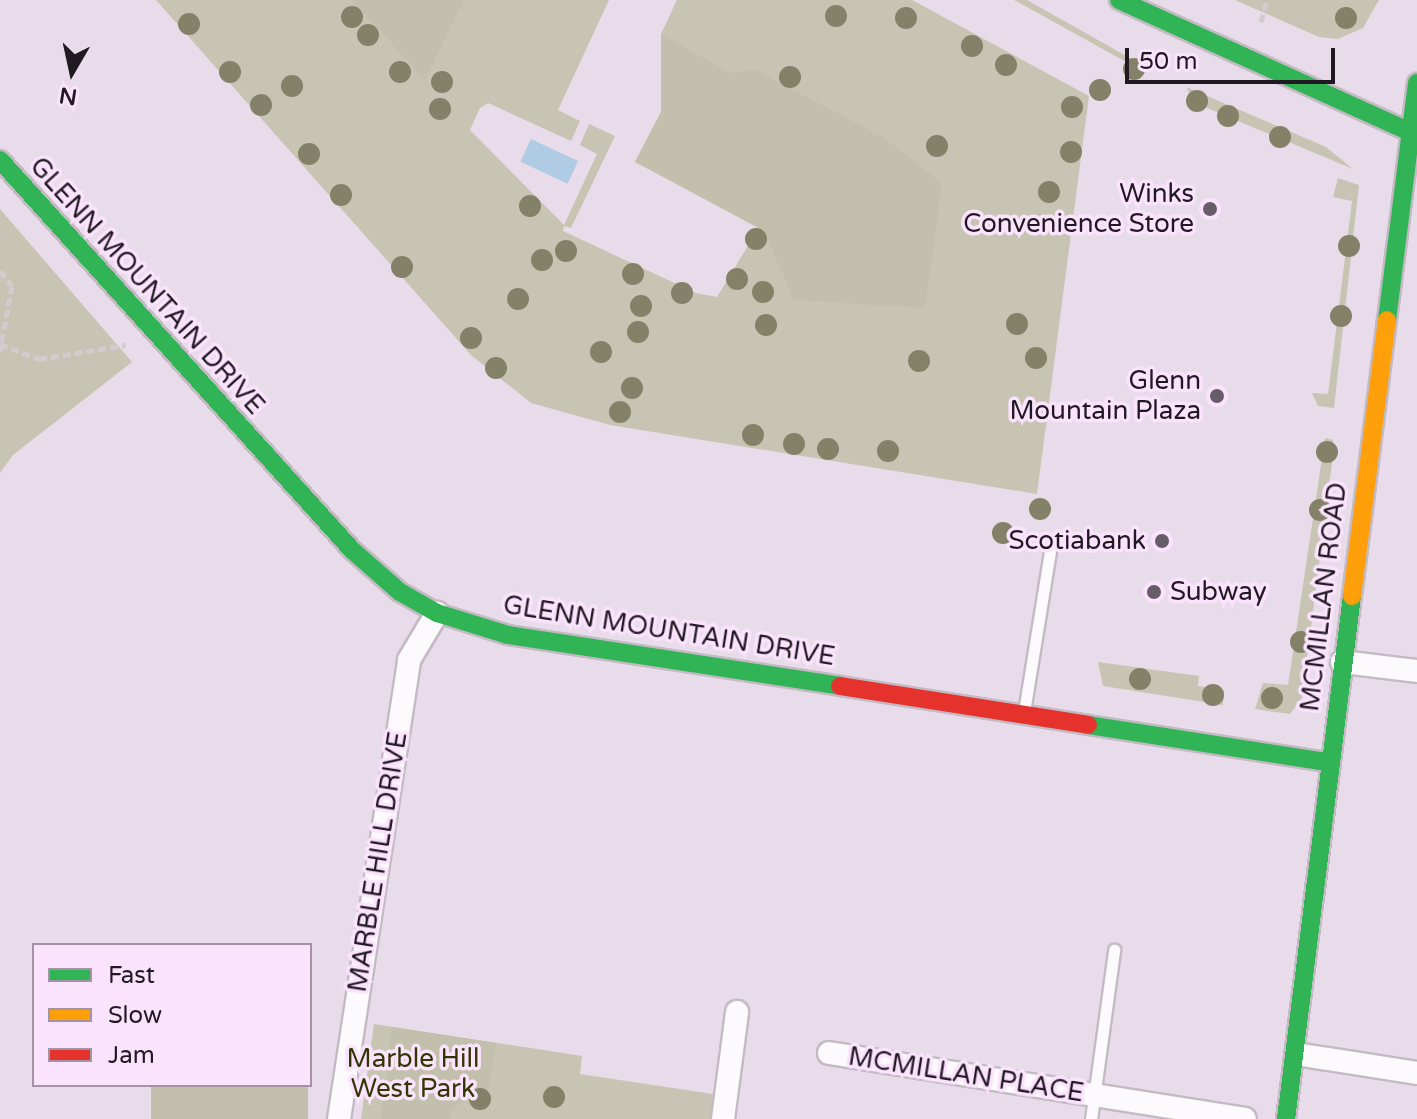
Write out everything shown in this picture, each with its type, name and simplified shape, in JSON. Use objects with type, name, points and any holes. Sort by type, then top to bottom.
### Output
[{"type":"street","points":[[1119,0],[1414,134]]},
{"type":"street","name":"MCMILLAN ROAD","points":[[1286,1119],[1328,762],[1414,134],[1417,83]]},
{"type":"street","name":"GLENN MOUNTAIN DRIVE","points":[[0,160],[343,541],[400,592],[437,613],[508,635],[1024,712],[1328,762]]},
{"type":"street","name":"MARBLE HILL DRIVE","points":[[339,1119],[409,660],[437,613]]},
{"type":"street","points":[[1342,662],[1417,671]]},
{"type":"street","points":[[723,1119],[737,1012]]},
{"type":"street","name":"MCMILLAN PLACE","points":[[829,1053],[1245,1119]]},
{"type":"street","points":[[1296,1054],[1417,1073]]},
{"type":"lane","points":[[1024,712],[1050,551]]},
{"type":"lane","points":[[1091,1119],[1114,950]]},
{"type":"path","points":[[1261,22],[1267,0]]},
{"type":"path","points":[[0,271],[12,286],[0,351]]},
{"type":"path","points":[[0,344],[39,359],[131,344]]},
{"type":"green space","points":[[156,0],[609,0],[558,110],[580,121],[571,141],[488,103],[480,108],[470,130],[564,225],[597,154],[580,145],[589,124],[615,136],[571,228],[564,226],[563,231],[696,293],[717,297],[761,224],[635,162],[661,112],[661,34],[677,0],[912,0],[1089,96],[1037,494],[610,425],[531,403],[471,355]]},
{"type":"green space","points":[[352,0],[464,0],[425,80]]},
{"type":"green space","points":[[1014,0],[1027,0],[1144,66],[1142,75],[1127,71],[1128,63]]},
{"type":"green space","points":[[1235,0],[1379,0],[1363,28],[1338,39],[1319,37]]},
{"type":"green space","points":[[661,34],[730,73],[756,70],[884,138],[942,183],[925,308],[794,300],[764,231],[635,162],[661,112]]},
{"type":"green space","points":[[1186,87],[1326,147],[1353,169],[1195,103]]},
{"type":"green space","points":[[1338,178],[1359,185],[1334,408],[1318,406],[1312,393],[1328,394],[1352,201],[1333,197]]},
{"type":"green space","points":[[0,209],[132,362],[13,455],[0,473]]},
{"type":"green space","points":[[1325,438],[1333,440],[1332,463],[1302,698],[1290,714],[1255,709],[1263,683],[1288,685]]},
{"type":"green space","points":[[1098,662],[1199,676],[1198,686],[1224,690],[1223,705],[1103,686]]},
{"type":"green space","name":"Marble Hill West Park","points":[[374,1024],[582,1056],[580,1074],[713,1094],[710,1119],[361,1119]]},
{"type":"green space","points":[[392,1027],[496,1043],[488,1090],[451,1108],[450,1119],[381,1119]]},
{"type":"green space","points":[[151,1087],[308,1087],[308,1119],[151,1119]]},
{"type":"water","points":[[531,139],[578,161],[568,184],[520,162]]},
{"type":"traffic: fast","points":[[1119,0],[1417,135]]},
{"type":"traffic: fast","points":[[1387,320],[1417,83]]},
{"type":"traffic: fast","points":[[0,160],[352,550],[400,592],[437,613],[508,635],[840,686]]},
{"type":"traffic: fast","points":[[1286,1119],[1352,596]]},
{"type":"traffic: fast","points":[[1088,725],[1328,762]]},
{"type":"traffic: slow","points":[[1352,596],[1387,320]]},
{"type":"traffic: jam","points":[[840,686],[1088,725]]},
{"type":"place","name":"Winks Convenience Store","points":[[1210,209]]},
{"type":"place","name":"Glenn Mountain Plaza","points":[[1217,396]]},
{"type":"place","name":"Scotiabank","points":[[1162,541]]},
{"type":"place","name":"Subway","points":[[1154,592]]}]
